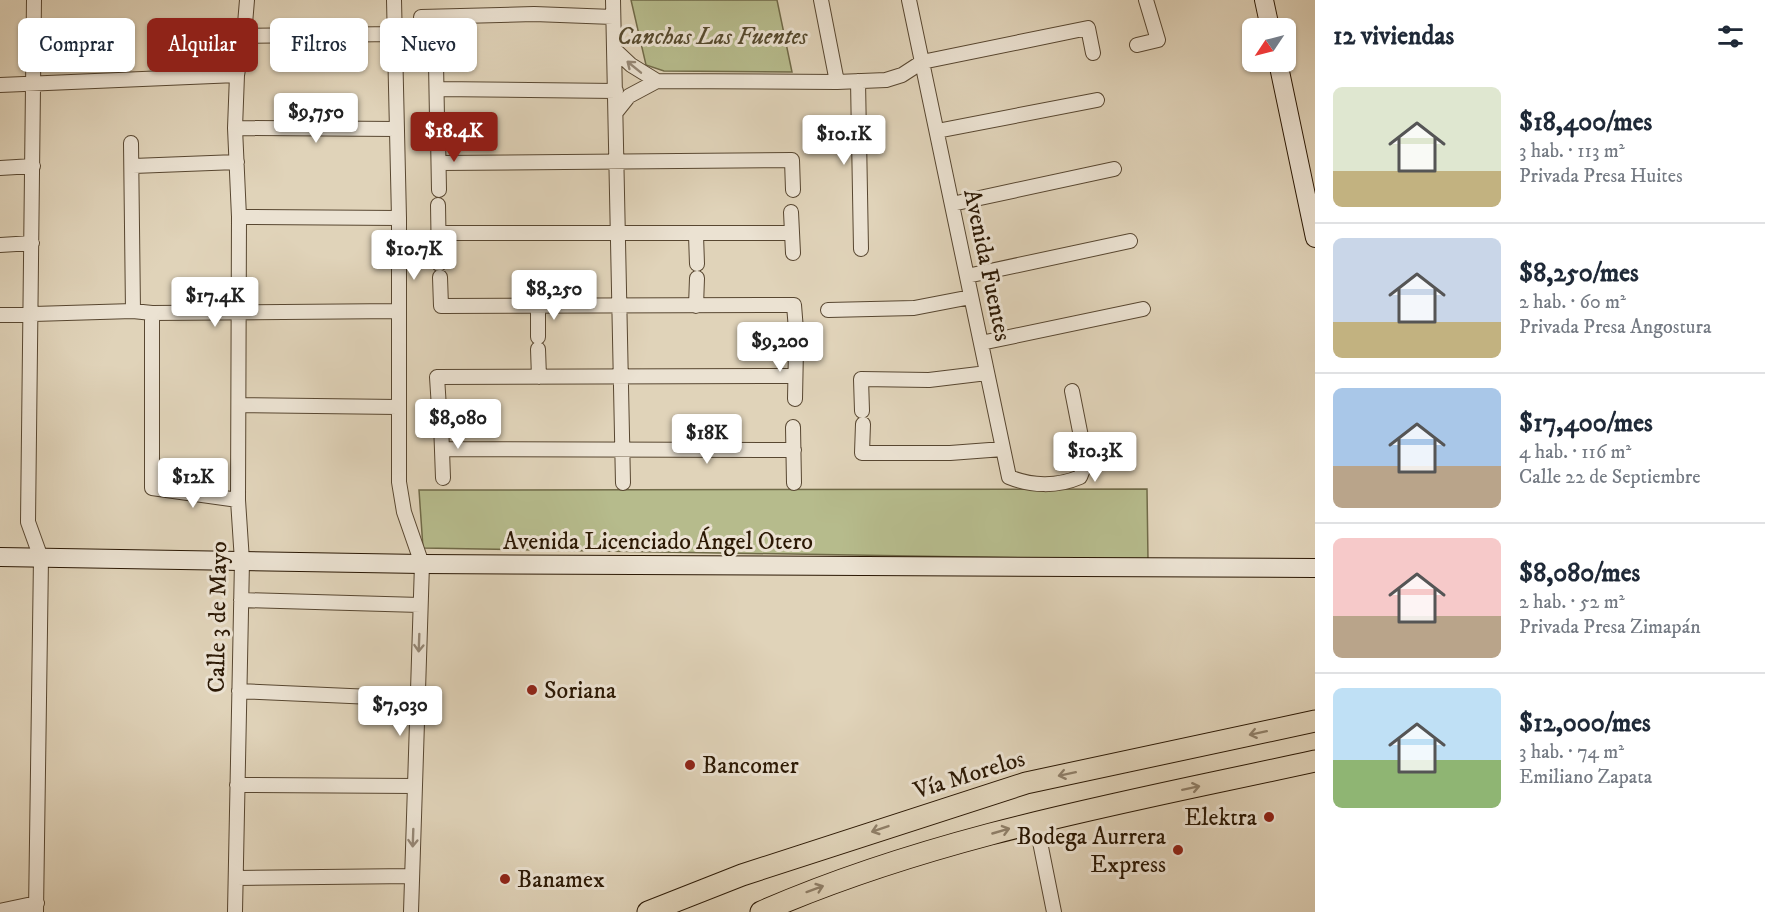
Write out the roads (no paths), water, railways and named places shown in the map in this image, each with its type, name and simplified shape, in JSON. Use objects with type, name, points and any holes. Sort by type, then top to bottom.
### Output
[{"type":"main road","points":[[1264,0],[1268,18]]},
{"type":"main road","points":[[1280,72],[1315,238]]},
{"type":"main road","name":"Avenida Licenciado Ángel Otero","points":[[0,557],[422,564],[1315,568]]},
{"type":"main road","name":"Vía Morelos","points":[[648,912],[742,875],[1026,783],[1315,721]]},
{"type":"main road","points":[[761,912],[811,890],[904,858],[1036,822],[1315,761]]},
{"type":"street","points":[[0,911],[36,908],[41,558],[28,522],[34,0]]},
{"type":"street","name":"Calle 3 de Mayo","points":[[246,18],[247,0]]},
{"type":"street","points":[[394,0],[395,18]]},
{"type":"street","points":[[533,0],[534,14]]},
{"type":"street","points":[[613,0],[617,111],[619,377],[623,483]]},
{"type":"street","points":[[821,0],[837,82]]},
{"type":"street","points":[[1137,45],[1158,40],[1146,0]]},
{"type":"street","name":"Avenida Fuentes","points":[[911,3],[1009,477],[1024,483],[1050,484],[1072,481],[1084,471],[1086,462],[1072,391]]},
{"type":"street","points":[[421,17],[534,14],[613,17]]},
{"type":"street","points":[[617,111],[629,96],[657,81],[886,80],[902,75],[922,62],[1088,28],[1094,53]]},
{"type":"street","points":[[258,36],[380,34]]},
{"type":"street","points":[[614,49],[631,65],[657,81]]},
{"type":"street","name":"Calle 3 de Mayo","points":[[235,912],[242,600],[238,500],[240,405],[235,128],[238,72]]},
{"type":"street","points":[[396,72],[399,218],[399,482],[404,512],[422,564],[411,912]]},
{"type":"street","points":[[436,72],[437,118]]},
{"type":"street","points":[[0,85],[237,75]]},
{"type":"street","points":[[858,81],[861,249]]},
{"type":"street","points":[[437,88],[616,91]]},
{"type":"street","points":[[937,131],[1097,100]]},
{"type":"street","points":[[235,128],[397,129]]},
{"type":"street","points":[[438,136],[439,190]]},
{"type":"street","points":[[131,143],[133,311]]},
{"type":"street","points":[[438,162],[792,160],[793,190]]},
{"type":"street","points":[[133,166],[237,162]]},
{"type":"street","points":[[0,168],[33,166]]},
{"type":"street","points":[[952,204],[1114,169]]},
{"type":"street","points":[[438,205],[441,306],[794,304],[796,330]]},
{"type":"street","points":[[791,212],[793,253]]},
{"type":"street","points":[[238,217],[399,218]]},
{"type":"street","points":[[439,233],[696,235],[792,233]]},
{"type":"street","points":[[696,235],[696,306]]},
{"type":"street","points":[[967,276],[1130,241]]},
{"type":"street","points":[[0,245],[32,243]]},
{"type":"street","points":[[828,310],[915,308],[971,297]]},
{"type":"street","points":[[538,306],[539,377]]},
{"type":"street","points":[[981,343],[1143,309]]},
{"type":"street","points":[[0,315],[133,311],[152,313],[399,311]]},
{"type":"street","points":[[152,313],[152,488],[238,500]]},
{"type":"street","points":[[795,399],[796,348]]},
{"type":"street","points":[[987,373],[929,380],[861,379],[862,453],[950,453],[1003,449]]},
{"type":"street","points":[[439,408],[437,377],[795,376]]},
{"type":"street","points":[[240,405],[398,407]]},
{"type":"street","points":[[441,423],[443,478]]},
{"type":"street","points":[[793,427],[794,483]]},
{"type":"street","points":[[442,450],[621,448],[794,450]]},
{"type":"street","points":[[242,600],[420,605]]},
{"type":"street","points":[[239,691],[417,699]]},
{"type":"street","points":[[237,785],[416,786]]},
{"type":"street","points":[[1036,822],[1054,912]]},
{"type":"street","points":[[236,878],[412,876]]},
{"type":"place","name":"Soriana","points":[[532,690]]},
{"type":"place","name":"Bancomer","points":[[690,765]]},
{"type":"place","name":"Elektra","points":[[1269,817]]},
{"type":"place","name":"Bodega Aurrera Express","points":[[1178,850]]},
{"type":"place","name":"Banamex","points":[[505,879]]},
{"type":"park label","name":"Canchas Las Fuentes","points":[[712,36]]}]
